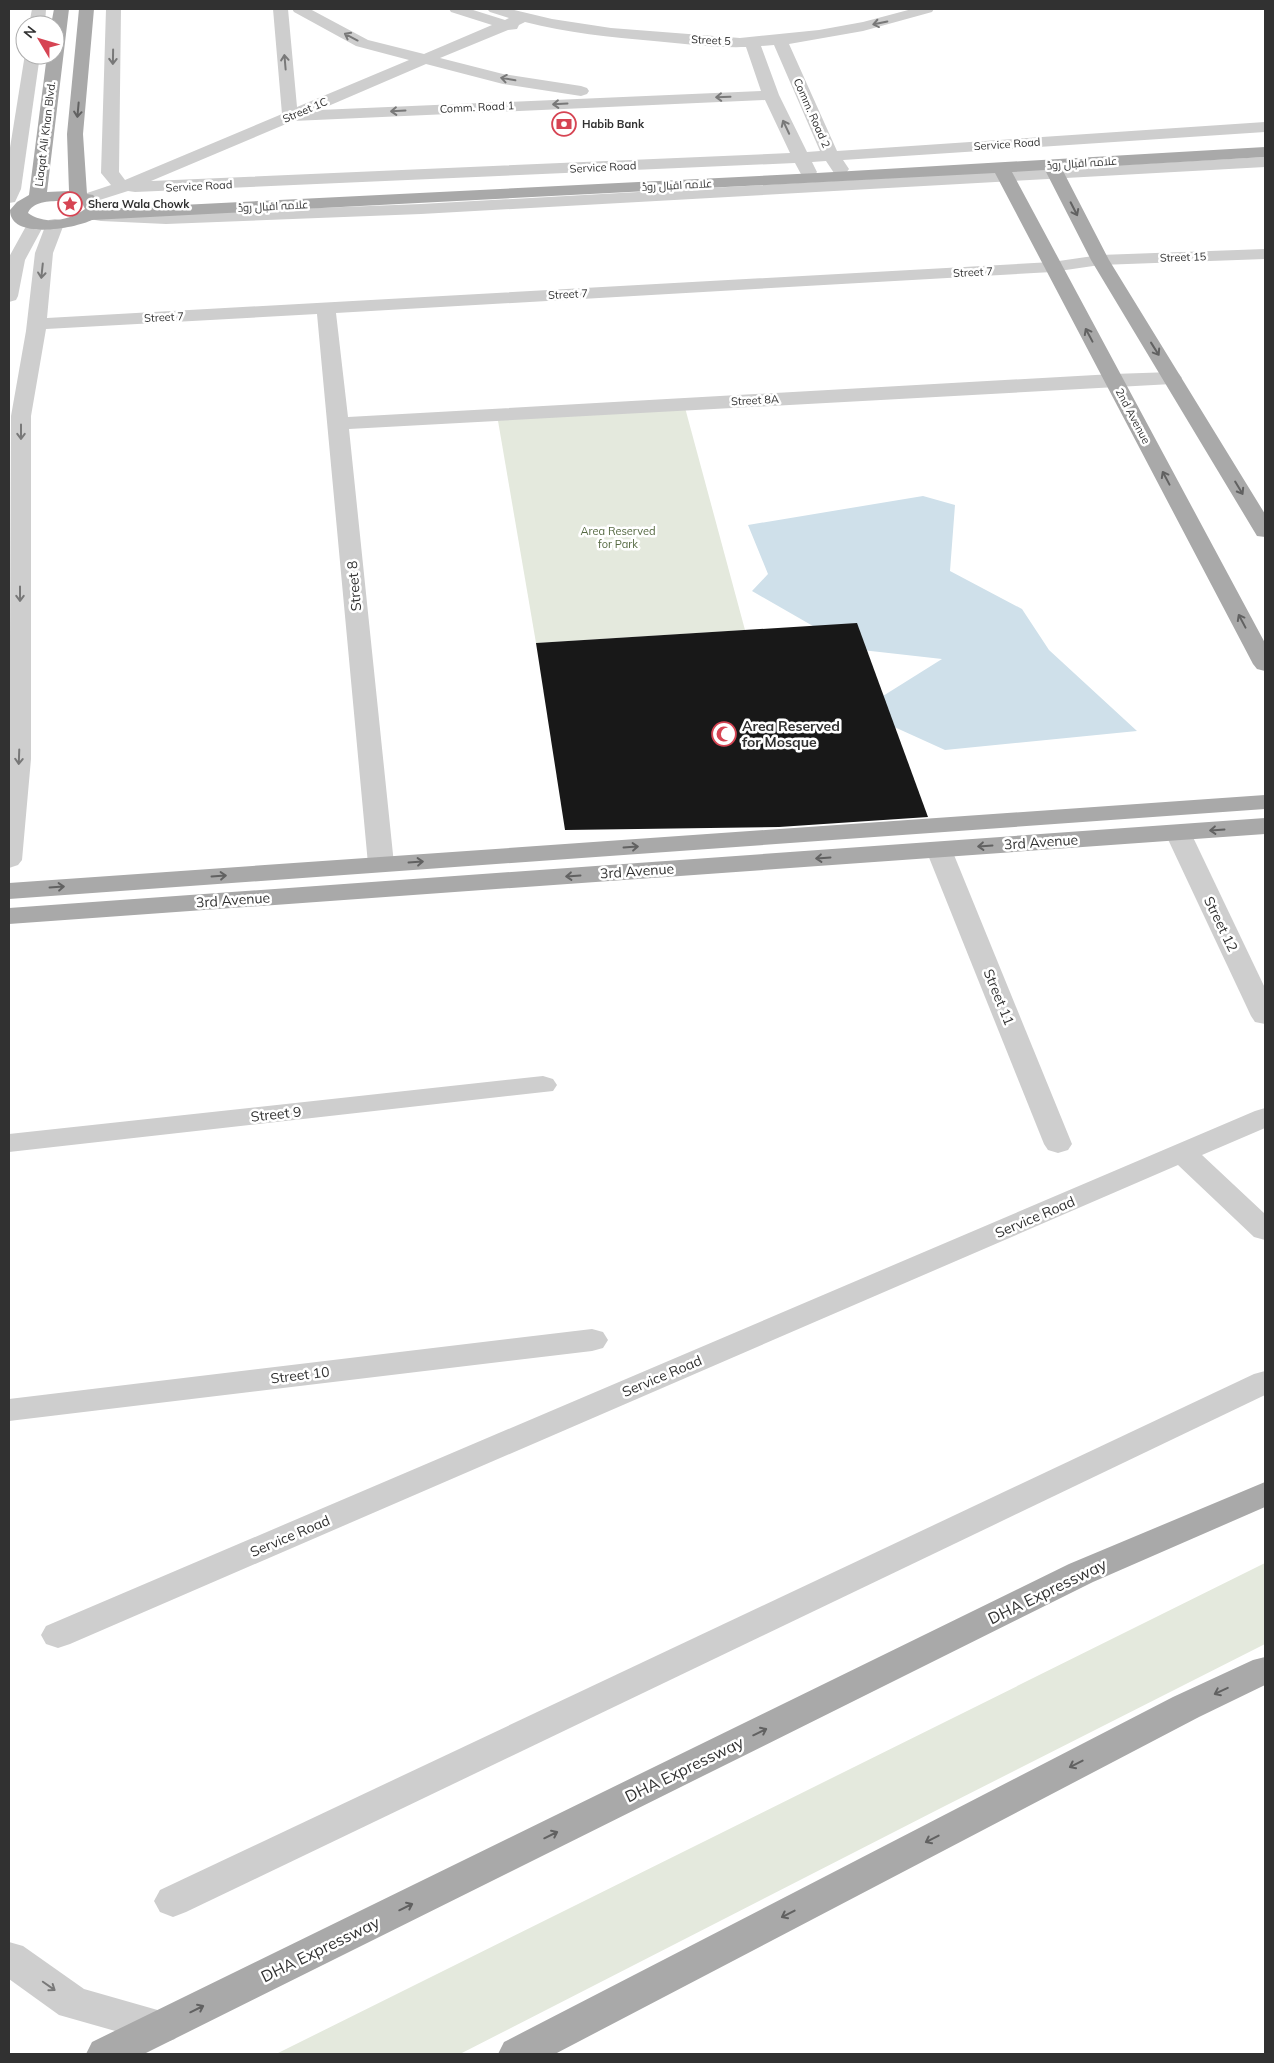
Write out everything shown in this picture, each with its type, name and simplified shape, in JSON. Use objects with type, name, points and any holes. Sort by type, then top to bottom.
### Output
[{"type":"main road","name":"Liaqat Ali Khan Blvd.","points":[[24,209],[61,9]]},
{"type":"main road","points":[[24,209],[80,220],[86,203],[75,134],[87,9]]},
{"type":"main road","points":[[9,231],[24,209],[56,196],[86,203],[143,195],[807,172],[1265,139]]},
{"type":"main road","name":"علامہ اقبال روڈ","points":[[1053,169],[1265,152]]},
{"type":"main road","points":[[1053,169],[1100,260],[1265,531]]},
{"type":"main road","name":"2nd Avenue","points":[[1003,172],[1265,664]]},
{"type":"main road","name":"3rd Avenue","points":[[9,891],[1265,802]]},
{"type":"main road","name":"3rd Avenue","points":[[9,916],[1265,826]]},
{"type":"main road","name":"DHA Expressway","points":[[106,2054],[1081,1573],[1265,1494]]},
{"type":"main road","points":[[518,2054],[1186,1707],[1265,1670]]},
{"type":"street","points":[[114,9],[110,173],[118,183],[125,186]]},
{"type":"street","points":[[280,9],[290,116]]},
{"type":"street","points":[[300,9],[362,43],[424,60],[503,79],[642,100]]},
{"type":"street","name":"Street 5","points":[[456,9],[506,25],[630,43],[705,49],[753,45],[779,39],[836,32],[894,20],[927,9]]},
{"type":"street","name":"Street 5","points":[[495,9],[522,18],[630,35],[753,45]]},
{"type":"street","name":"Street 1C","points":[[86,203],[522,18]]},
{"type":"street","name":"Comm. Road 2","points":[[779,39],[840,170]]},
{"type":"street","points":[[753,45],[772,95],[807,172]]},
{"type":"street","name":"Liaqat Ali Khan Blvd.","points":[[24,209],[31,65]]},
{"type":"street","name":"Comm. Road 1","points":[[290,116],[772,95]]},
{"type":"street","name":"Service Road","points":[[86,203],[166,219],[248,217],[840,170],[1265,126]]},
{"type":"street","name":"Service Road","points":[[840,170],[1003,172],[1265,162]]},
{"type":"street","name":"Service Road","points":[[125,186],[164,187],[807,172]]},
{"type":"street","points":[[9,296],[24,209]]},
{"type":"street","points":[[9,860],[19,759],[21,416],[36,324],[44,253],[24,209]]},
{"type":"street","name":"Street 15","points":[[1100,260],[1265,254]]},
{"type":"street","name":"Street 7","points":[[36,324],[1052,267],[1100,260]]},
{"type":"street","name":"Street 8","points":[[326,308],[339,424],[381,864]]},
{"type":"street","name":"Street 8A","points":[[339,424],[1172,378]]},
{"type":"street","name":"Street 12","points":[[1178,833],[1265,1016]]},
{"type":"street","name":"Street 11","points":[[939,850],[1058,1144]]},
{"type":"street","name":"Street 9","points":[[9,1143],[543,1085]]},
{"type":"street","name":"Service Road","points":[[58,1635],[1265,1117]]},
{"type":"street","points":[[1182,1153],[1265,1230]]},
{"type":"street","name":"Street 10","points":[[9,1410],[592,1340]]},
{"type":"street","points":[[173,1901],[1265,1382]]},
{"type":"street","points":[[9,1958],[73,2003],[161,2027]]},
{"type":"green space","name":"Area Reserved for Park","points":[[684,404],[745,630],[536,643],[497,415]]},
{"type":"green space","points":[[1265,1563],[1265,1644],[460,2054],[276,2054]]},
{"type":"shaded area","points":[[923,496],[955,505],[950,571],[1022,609],[1049,650],[1137,731],[945,750],[859,711],[942,659],[853,649],[752,591],[768,574],[748,525]]},
{"type":"building","name":"Area Reserved for Mosque","points":[[857,623],[928,817],[779,827],[565,830],[536,643]]},
{"type":"place","name":"Habib Bank","points":[[564,124]]},
{"type":"place","name":"Shera Wala Chowk","points":[[70,204]]},
{"type":"place","name":"Area Reserved for Mosque","points":[[724,734]]}]
